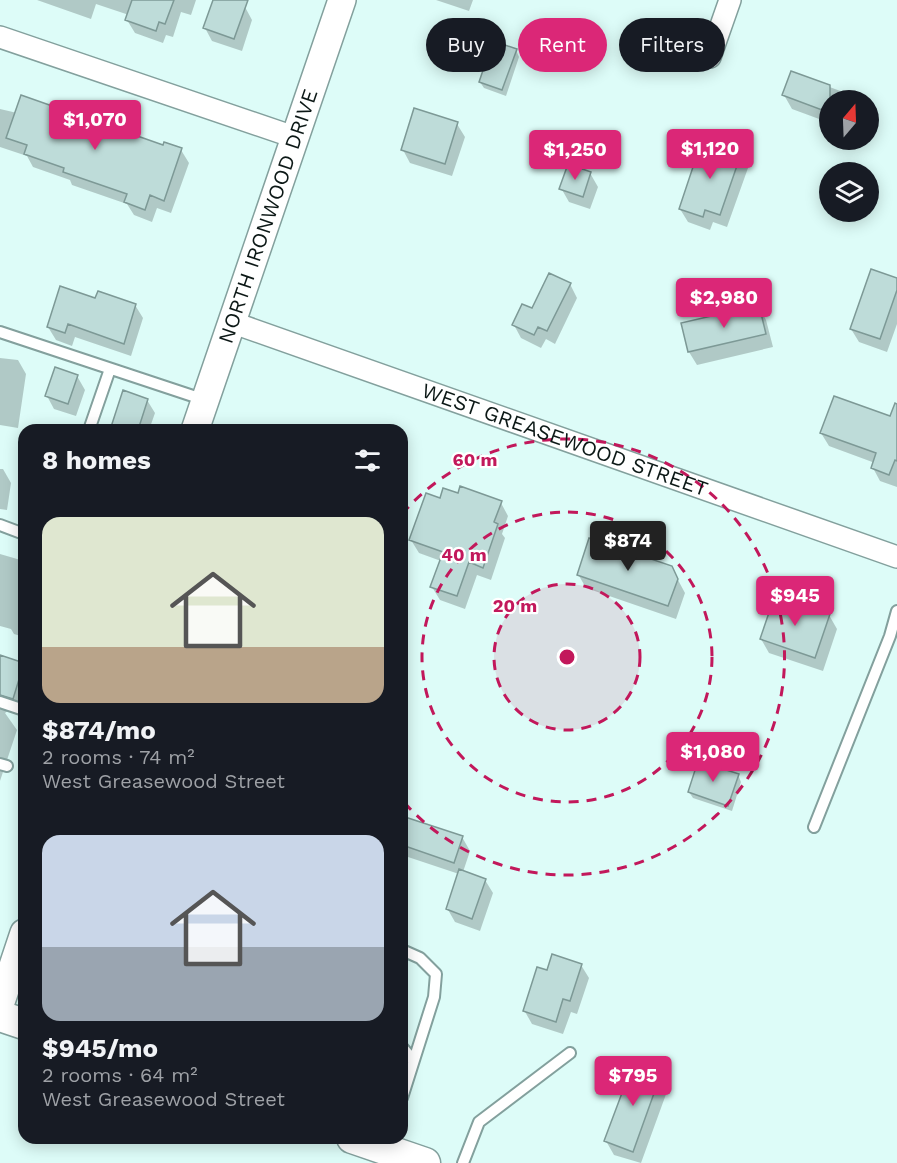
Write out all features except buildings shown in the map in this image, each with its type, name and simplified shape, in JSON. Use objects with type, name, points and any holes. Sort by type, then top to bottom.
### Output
[{"type":"main road","points":[[0,1016],[18,1022]]},
{"type":"main road","points":[[388,1144],[426,1163]]},
{"type":"street","name":"NORTH IRONWOOD DRIVE","points":[[197,424],[342,0]]},
{"type":"street","points":[[724,18],[730,0]]},
{"type":"street","points":[[0,37],[294,137]]},
{"type":"street","name":"WEST GREASEWOOD STREET","points":[[231,322],[897,557]]},
{"type":"street","points":[[0,1005],[18,951]]},
{"type":"lane","points":[[0,332],[205,400]]},
{"type":"lane","points":[[91,424],[110,369]]},
{"type":"lane","points":[[0,525],[18,532]]},
{"type":"lane","points":[[814,827],[890,636],[897,611]]},
{"type":"lane","points":[[0,702],[18,708]]},
{"type":"lane","points":[[408,953],[420,958],[436,974],[434,997],[408,1077]]},
{"type":"lane","points":[[463,1163],[478,1122],[570,1053]]},
{"type":"lane","points":[[408,1054],[413,1060]]}]
